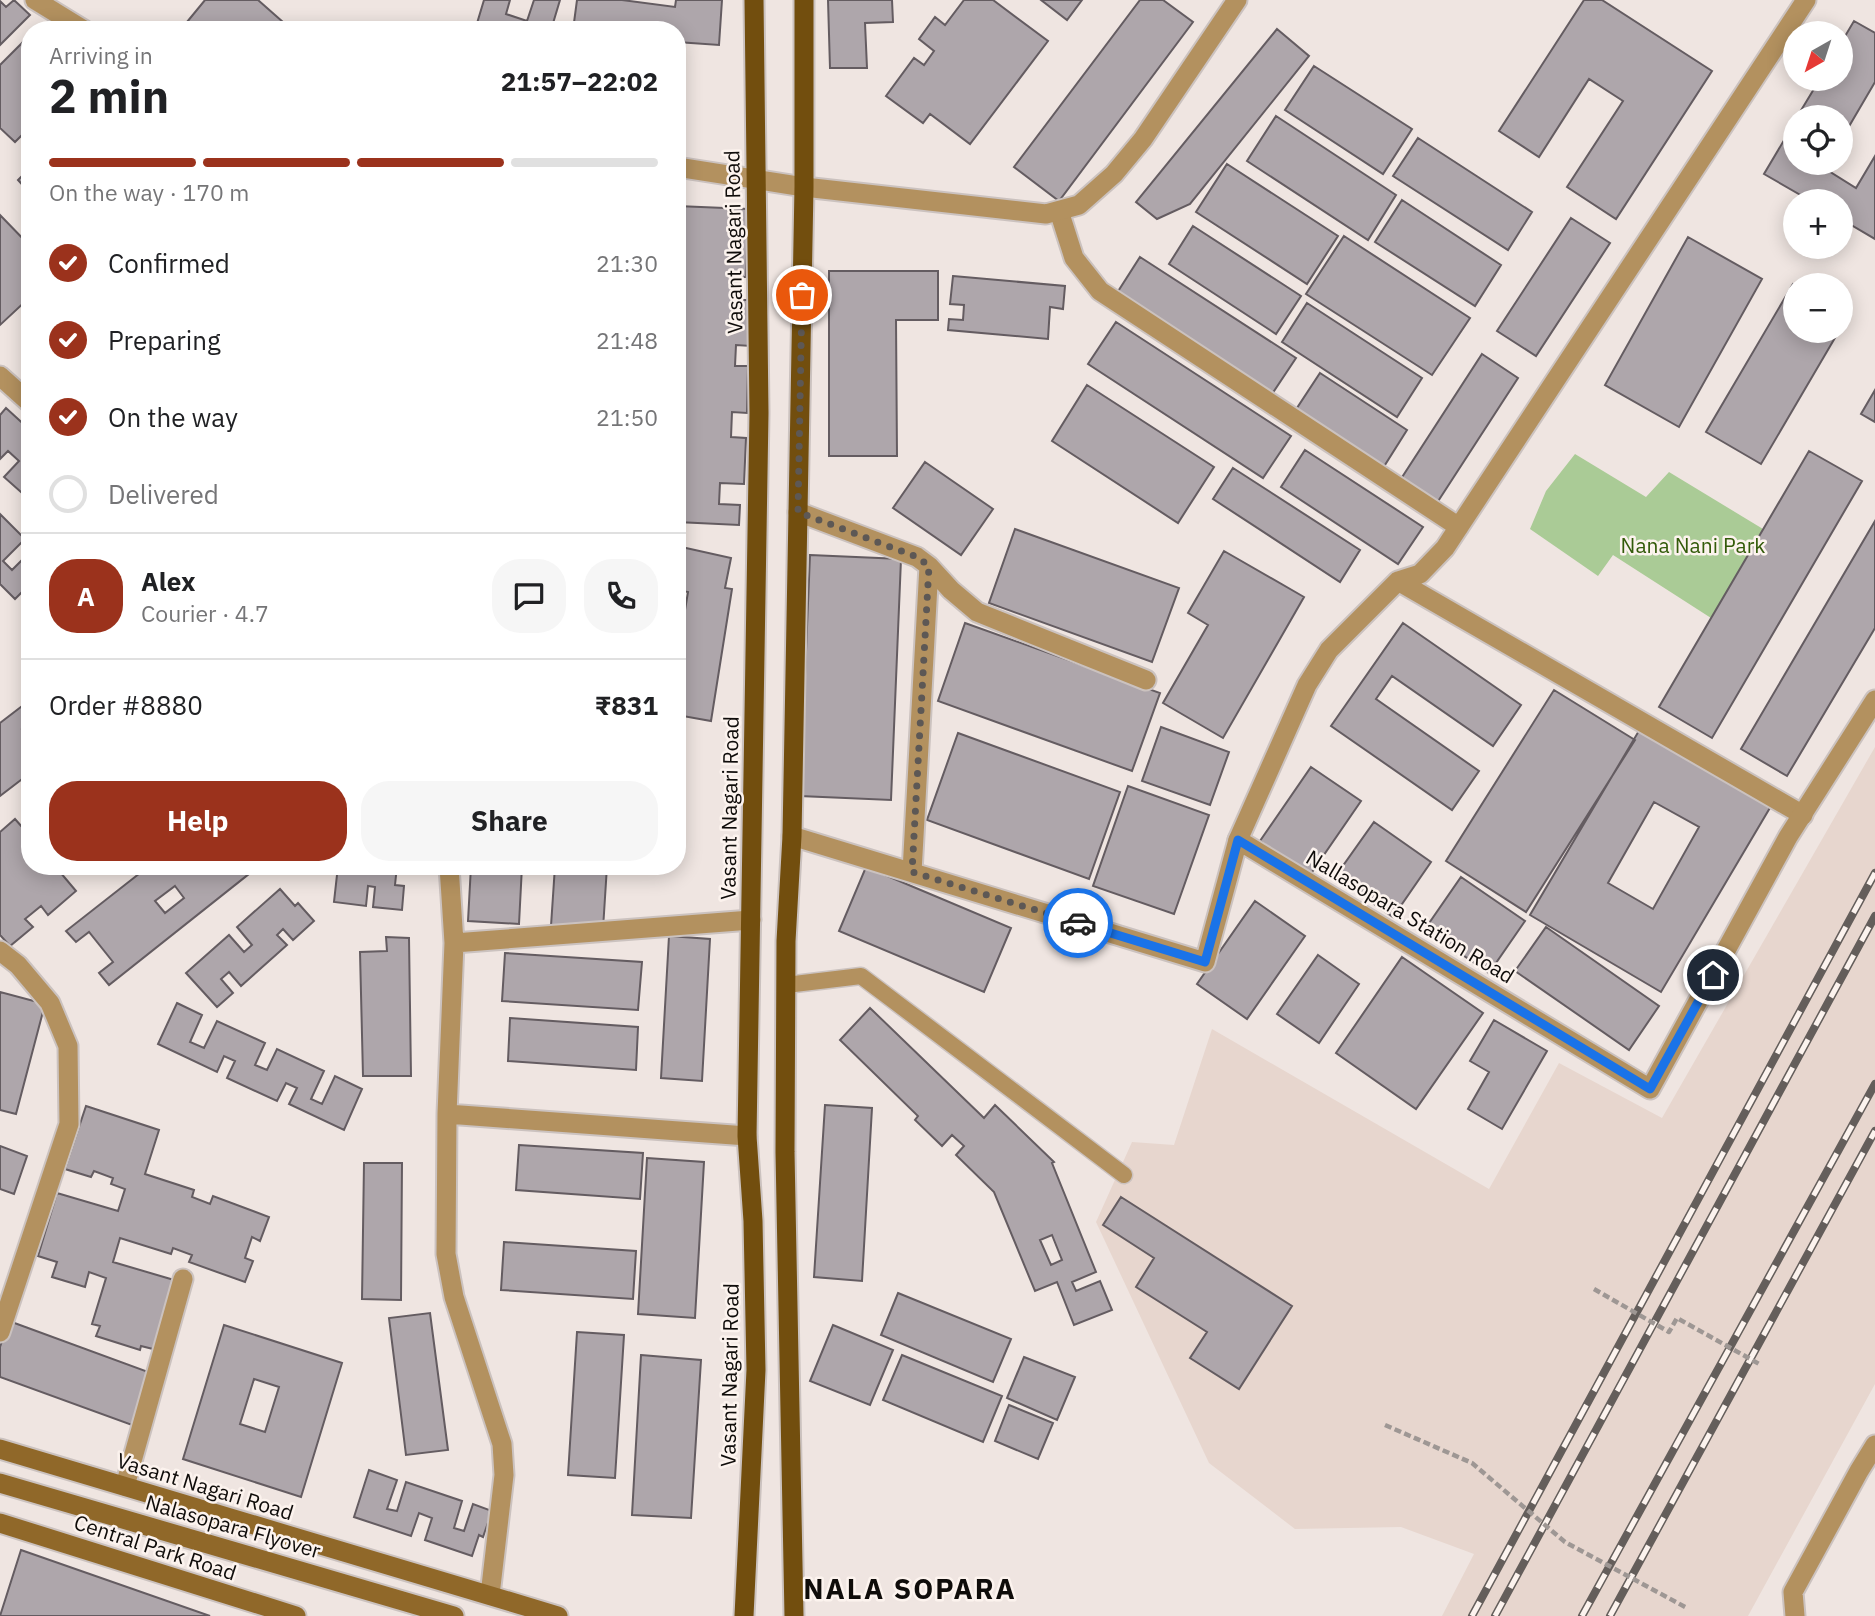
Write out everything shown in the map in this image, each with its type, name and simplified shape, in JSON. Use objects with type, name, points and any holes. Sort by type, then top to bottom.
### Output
[{"type":"main road","name":"Vasant Nagari Road","points":[[744,1616],[755,1370],[753,1222],[747,1136],[759,413],[754,0]]},
{"type":"main road","points":[[794,1616],[785,1152],[786,941],[792,835],[804,187],[804,0]]},
{"type":"main road","name":"Vasant Nagari Road","points":[[0,1449],[558,1616]]},
{"type":"main road","name":"Nalasopara Flyover","points":[[0,1483],[454,1616]]},
{"type":"main road","name":"Central Park Road","points":[[0,1523],[258,1611],[296,1616]]},
{"type":"street","points":[[35,0],[69,21]]},
{"type":"street","points":[[686,168],[804,187],[1046,214],[1079,205],[1114,174],[1143,139],[1237,0]]},
{"type":"street","points":[[792,835],[1205,962],[1238,840],[1307,685],[1329,650],[1398,580],[1419,574],[1445,548],[1806,0]]},
{"type":"street","points":[[1059,211],[1074,258],[1100,291],[1459,527]]},
{"type":"street","points":[[0,376],[21,395]]},
{"type":"street","points":[[798,512],[917,557],[977,612],[1146,680]]},
{"type":"street","points":[[912,872],[929,566]]},
{"type":"street","points":[[1398,580],[1802,815]]},
{"type":"street","name":"Nallasopara Station Road","points":[[1238,840],[1650,1089],[1788,837],[1875,700]]},
{"type":"street","points":[[450,875],[454,943],[447,1114],[446,1254],[454,1297],[502,1444],[504,1475],[490,1595]]},
{"type":"street","points":[[454,943],[751,920]]},
{"type":"street","points":[[0,951],[18,965],[50,1003],[68,1046],[69,1124],[0,1332]]},
{"type":"street","points":[[447,1114],[747,1136]]},
{"type":"street","points":[[125,1486],[183,1279]]},
{"type":"street","points":[[1795,1616],[1793,1592],[1875,1445]]},
{"type":"lane","points":[[786,985],[861,976],[1124,1174]]},
{"type":"path","points":[[1594,1289],[1669,1332],[1677,1318],[1761,1366]]},
{"type":"path","points":[[1385,1425],[1472,1463],[1565,1542],[1687,1608]]},
{"type":"shaded area","points":[[1875,747],[1875,1384],[1748,1616],[1442,1616],[1474,1554],[1401,1527],[1295,1529],[1209,1463],[1096,1222],[1132,1142],[1174,1145],[1212,1029],[1489,1189],[1559,1063],[1662,1118]]},
{"type":"green space","name":"Nana Nani Park","points":[[1575,454],[1646,497],[1669,472],[1763,529],[1711,618],[1613,555],[1598,576],[1530,529],[1546,491]]},
{"type":"building","points":[[14,0],[30,15],[21,21],[0,45],[0,1],[6,7]]},
{"type":"building","points":[[205,0],[258,0],[282,21],[188,21]]},
{"type":"building","points":[[484,0],[510,0],[506,14],[527,21],[478,21]]},
{"type":"building","points":[[534,0],[560,0],[554,21],[527,21]]},
{"type":"building","points":[[577,0],[622,0],[675,7],[676,0],[722,0],[719,45],[686,43],[686,21],[574,21]]},
{"type":"building","points":[[828,0],[892,0],[893,22],[865,23],[867,68],[830,68]]},
{"type":"building","points":[[964,0],[993,0],[1048,41],[970,144],[930,114],[923,123],[886,96],[914,58],[924,65],[934,51],[919,39],[935,17],[945,25]]},
{"type":"building","points":[[1041,0],[1082,0],[1067,20]]},
{"type":"building","points":[[1140,0],[1163,0],[1193,22],[1059,201],[1014,167]]},
{"type":"building","points":[[1584,0],[1602,0],[1712,71],[1616,219],[1567,187],[1623,101],[1589,79],[1539,157],[1499,131]]},
{"type":"building","points":[[1853,23],[1875,33],[1875,82],[1853,120],[1853,105],[1804,105],[1813,91],[1853,91]]},
{"type":"building","points":[[1277,29],[1309,56],[1190,204],[1157,219],[1136,202]]},
{"type":"building","points":[[21,44],[21,136],[15,142],[0,128],[0,65]]},
{"type":"building","points":[[1314,66],[1412,129],[1383,174],[1285,110]]},
{"type":"building","points":[[1276,116],[1396,195],[1368,240],[1247,161]]},
{"type":"building","points":[[1418,138],[1532,212],[1508,250],[1393,176]]},
{"type":"building","points":[[1783,142],[1783,175],[1835,175],[1856,188],[1875,156],[1875,239],[1853,226],[1853,189],[1790,189],[1764,174]]},
{"type":"building","points":[[1227,164],[1338,236],[1307,284],[1196,212]]},
{"type":"building","points":[[1402,200],[1501,265],[1475,306],[1375,242]]},
{"type":"building","points":[[686,206],[748,209],[746,277],[741,277],[740,300],[753,300],[751,346],[736,345],[735,366],[748,366],[747,413],[732,412],[731,437],[746,438],[744,484],[720,483],[719,504],[740,505],[739,525],[686,522]]},
{"type":"building","points":[[0,215],[21,237],[21,305],[0,325]]},
{"type":"building","points":[[1571,218],[1610,243],[1536,356],[1497,331]]},
{"type":"building","points":[[1193,226],[1301,296],[1276,334],[1169,264]]},
{"type":"building","points":[[1344,236],[1470,318],[1432,375],[1306,294]]},
{"type":"building","points":[[1688,237],[1762,279],[1679,427],[1605,385]]},
{"type":"building","points":[[1140,257],[1296,358],[1272,394],[1117,293]]},
{"type":"building","points":[[829,271],[938,271],[938,320],[896,320],[897,456],[829,456]]},
{"type":"building","points":[[953,276],[1065,286],[1063,309],[1050,307],[1048,339],[948,330],[949,319],[963,320],[964,305],[950,304]]},
{"type":"building","points":[[1783,301],[1783,343],[1832,343],[1761,464],[1706,432]]},
{"type":"building","points":[[1307,303],[1422,378],[1397,417],[1282,342]]},
{"type":"building","points":[[1116,322],[1291,436],[1263,478],[1088,364]]},
{"type":"building","points":[[1482,354],[1518,378],[1433,509],[1397,485]]},
{"type":"building","points":[[1320,373],[1407,430],[1383,468],[1295,411]]},
{"type":"building","points":[[1087,385],[1214,467],[1178,523],[1052,441]]},
{"type":"building","points":[[1875,390],[1875,422],[1861,414]]},
{"type":"building","points":[[6,408],[21,422],[21,492],[4,477],[19,461],[8,451],[0,459],[0,415]]},
{"type":"building","points":[[1305,450],[1423,527],[1398,564],[1281,487]]},
{"type":"building","points":[[1809,451],[1862,481],[1712,738],[1659,707]]},
{"type":"building","points":[[925,462],[993,509],[961,555],[893,508]]},
{"type":"building","points":[[1233,468],[1360,550],[1340,582],[1213,499]]},
{"type":"building","points":[[0,514],[21,535],[21,543],[3,561],[12,570],[21,561],[21,593],[15,599],[0,584]]},
{"type":"building","points":[[1875,521],[1875,628],[1787,776],[1741,749]]},
{"type":"building","points":[[1015,529],[1179,588],[1152,662],[989,603]]},
{"type":"building","points":[[686,548],[731,558],[725,588],[732,589],[711,721],[686,717]]},
{"type":"building","points":[[1224,551],[1304,597],[1223,738],[1163,703],[1208,625],[1188,613]]},
{"type":"building","points":[[810,555],[901,559],[891,800],[800,796]]},
{"type":"building","points":[[965,623],[1160,693],[1132,771],[938,701]]},
{"type":"building","points":[[1403,623],[1521,705],[1493,746],[1392,676],[1376,699],[1479,771],[1452,810],[1331,726]]},
{"type":"building","points":[[1554,690],[1635,740],[1526,912],[1446,861]]},
{"type":"building","points":[[21,707],[21,780],[0,796],[0,723]]},
{"type":"building","points":[[1161,727],[1229,752],[1210,805],[1142,781]]},
{"type":"building","points":[[1640,729],[1771,806],[1661,992],[1530,915]],"holes":[[[1654,802],[1699,827],[1653,909],[1608,883]]]},
{"type":"building","points":[[958,733],[1120,792],[1089,879],[927,820]]},
{"type":"building","points":[[1311,767],[1361,801],[1310,875],[1260,841]]},
{"type":"building","points":[[1128,786],[1209,815],[1174,914],[1093,886]]},
{"type":"building","points":[[15,819],[21,826],[21,875],[63,875],[76,891],[48,915],[41,906],[25,919],[33,927],[10,946],[0,935],[0,832]]},
{"type":"building","points":[[1374,822],[1431,862],[1393,917],[1335,877]]},
{"type":"building","points":[[866,867],[1011,928],[984,992],[839,931]]},
{"type":"building","points":[[138,875],[248,875],[109,985],[99,973],[113,962],[89,932],[76,942],[66,931]],"holes":[[[175,886],[184,898],[165,913],[155,901]]]},
{"type":"building","points":[[337,875],[396,875],[395,885],[404,886],[402,910],[373,907],[375,887],[368,886],[366,906],[334,902]]},
{"type":"building","points":[[471,875],[522,875],[519,924],[468,921]]},
{"type":"building","points":[[554,875],[606,875],[603,929],[551,926]]},
{"type":"building","points":[[1461,877],[1525,921],[1489,973],[1425,929]]},
{"type":"building","points":[[280,889],[295,906],[298,903],[314,921],[293,940],[283,929],[277,935],[287,945],[241,986],[229,972],[221,979],[233,993],[217,1007],[186,973],[229,935],[244,952],[252,945],[237,927]]},
{"type":"building","points":[[1255,901],[1305,936],[1247,1019],[1197,984]]},
{"type":"building","points":[[1546,927],[1659,1006],[1629,1050],[1515,971]]},
{"type":"building","points":[[669,936],[710,939],[702,1081],[661,1078]]},
{"type":"building","points":[[386,937],[409,938],[411,1076],[363,1076],[360,952],[387,951]]},
{"type":"building","points":[[505,953],[642,962],[638,1010],[502,1001]]},
{"type":"building","points":[[1318,955],[1359,984],[1319,1043],[1277,1014]]},
{"type":"building","points":[[1402,957],[1483,1013],[1416,1109],[1336,1053]]},
{"type":"building","points":[[0,992],[45,1004],[16,1114],[0,1110]]},
{"type":"building","points":[[177,1003],[202,1015],[190,1042],[204,1048],[217,1021],[265,1043],[255,1065],[267,1070],[277,1049],[324,1071],[311,1099],[322,1104],[335,1076],[362,1089],[344,1130],[289,1104],[297,1088],[286,1083],[277,1101],[227,1078],[235,1061],[224,1056],[217,1072],[158,1044]]},
{"type":"building","points":[[870,1008],[984,1118],[995,1105],[1054,1162],[1052,1163],[1096,1272],[1072,1282],[1076,1291],[1100,1281],[1112,1310],[1074,1325],[1057,1282],[1035,1291],[994,1192],[956,1155],[964,1146],[952,1135],[942,1146],[915,1120],[918,1116],[840,1040]],"holes":[[[1052,1235],[1062,1260],[1051,1265],[1040,1240]]]},
{"type":"building","points":[[510,1018],[638,1027],[636,1070],[508,1061]]},
{"type":"building","points":[[1494,1020],[1547,1051],[1502,1129],[1468,1109],[1489,1072],[1470,1061]]},
{"type":"building","points":[[825,1105],[872,1108],[862,1281],[814,1277]]},
{"type":"building","points":[[86,1106],[159,1130],[145,1174],[194,1190],[192,1197],[210,1204],[213,1196],[269,1217],[260,1241],[252,1237],[245,1258],[253,1261],[245,1282],[189,1262],[192,1255],[173,1248],[171,1254],[120,1238],[113,1262],[174,1280],[153,1349],[141,1346],[140,1350],[96,1336],[100,1326],[92,1324],[106,1278],[89,1272],[85,1287],[52,1277],[57,1262],[38,1256],[57,1193],[118,1211],[125,1189],[111,1184],[113,1178],[94,1171],[91,1177],[65,1169]]},
{"type":"building","points":[[519,1145],[643,1153],[640,1199],[516,1190]]},
{"type":"building","points":[[0,1146],[27,1156],[14,1194],[0,1189]]},
{"type":"building","points":[[647,1158],[704,1162],[695,1318],[638,1314]]},
{"type":"building","points":[[364,1163],[402,1163],[401,1300],[362,1299]]},
{"type":"building","points":[[1121,1197],[1292,1306],[1239,1389],[1190,1358],[1207,1332],[1136,1287],[1154,1258],[1103,1225]]},
{"type":"building","points":[[504,1242],[636,1251],[633,1299],[501,1290]]},
{"type":"building","points":[[898,1293],[1011,1339],[993,1382],[881,1335]]},
{"type":"building","points":[[430,1313],[448,1450],[406,1455],[389,1318]]},
{"type":"building","points":[[9,1321],[151,1373],[132,1425],[0,1377],[0,1347]]},
{"type":"building","points":[[224,1325],[342,1363],[301,1497],[183,1459]],"holes":[[[254,1379],[279,1387],[265,1432],[240,1424]]]},
{"type":"building","points":[[833,1325],[893,1350],[870,1405],[810,1381]]},
{"type":"building","points":[[577,1332],[624,1335],[615,1478],[568,1475]]},
{"type":"building","points":[[641,1355],[701,1360],[691,1518],[632,1515]]},
{"type":"building","points":[[902,1355],[1002,1396],[983,1442],[883,1400]]},
{"type":"building","points":[[1024,1357],[1075,1377],[1057,1420],[1007,1398]]},
{"type":"building","points":[[1009,1405],[1053,1423],[1038,1459],[995,1441]]},
{"type":"building","points":[[369,1470],[397,1480],[387,1509],[397,1511],[406,1482],[462,1501],[454,1528],[464,1531],[473,1504],[492,1511],[483,1537],[479,1535],[472,1556],[425,1540],[432,1518],[419,1513],[411,1536],[354,1517]]},
{"type":"building","points":[[21,1550],[210,1616],[0,1616]]},
{"type":"railway","points":[[1472,1616],[1875,873]]},
{"type":"railway","points":[[1495,1616],[1875,916]]},
{"type":"railway","points":[[1582,1616],[1875,1084]]},
{"type":"railway","points":[[1610,1616],[1875,1131]]},
{"type":"way so far","points":[[802,295],[798,512],[917,557],[929,566],[912,872],[1078,923]]},
{"type":"district","name":"NALA SOPARA","points":[[910,1589]]},
{"type":"route","points":[[1078,923],[1205,962],[1238,840],[1650,1089],[1713,975]]}]
